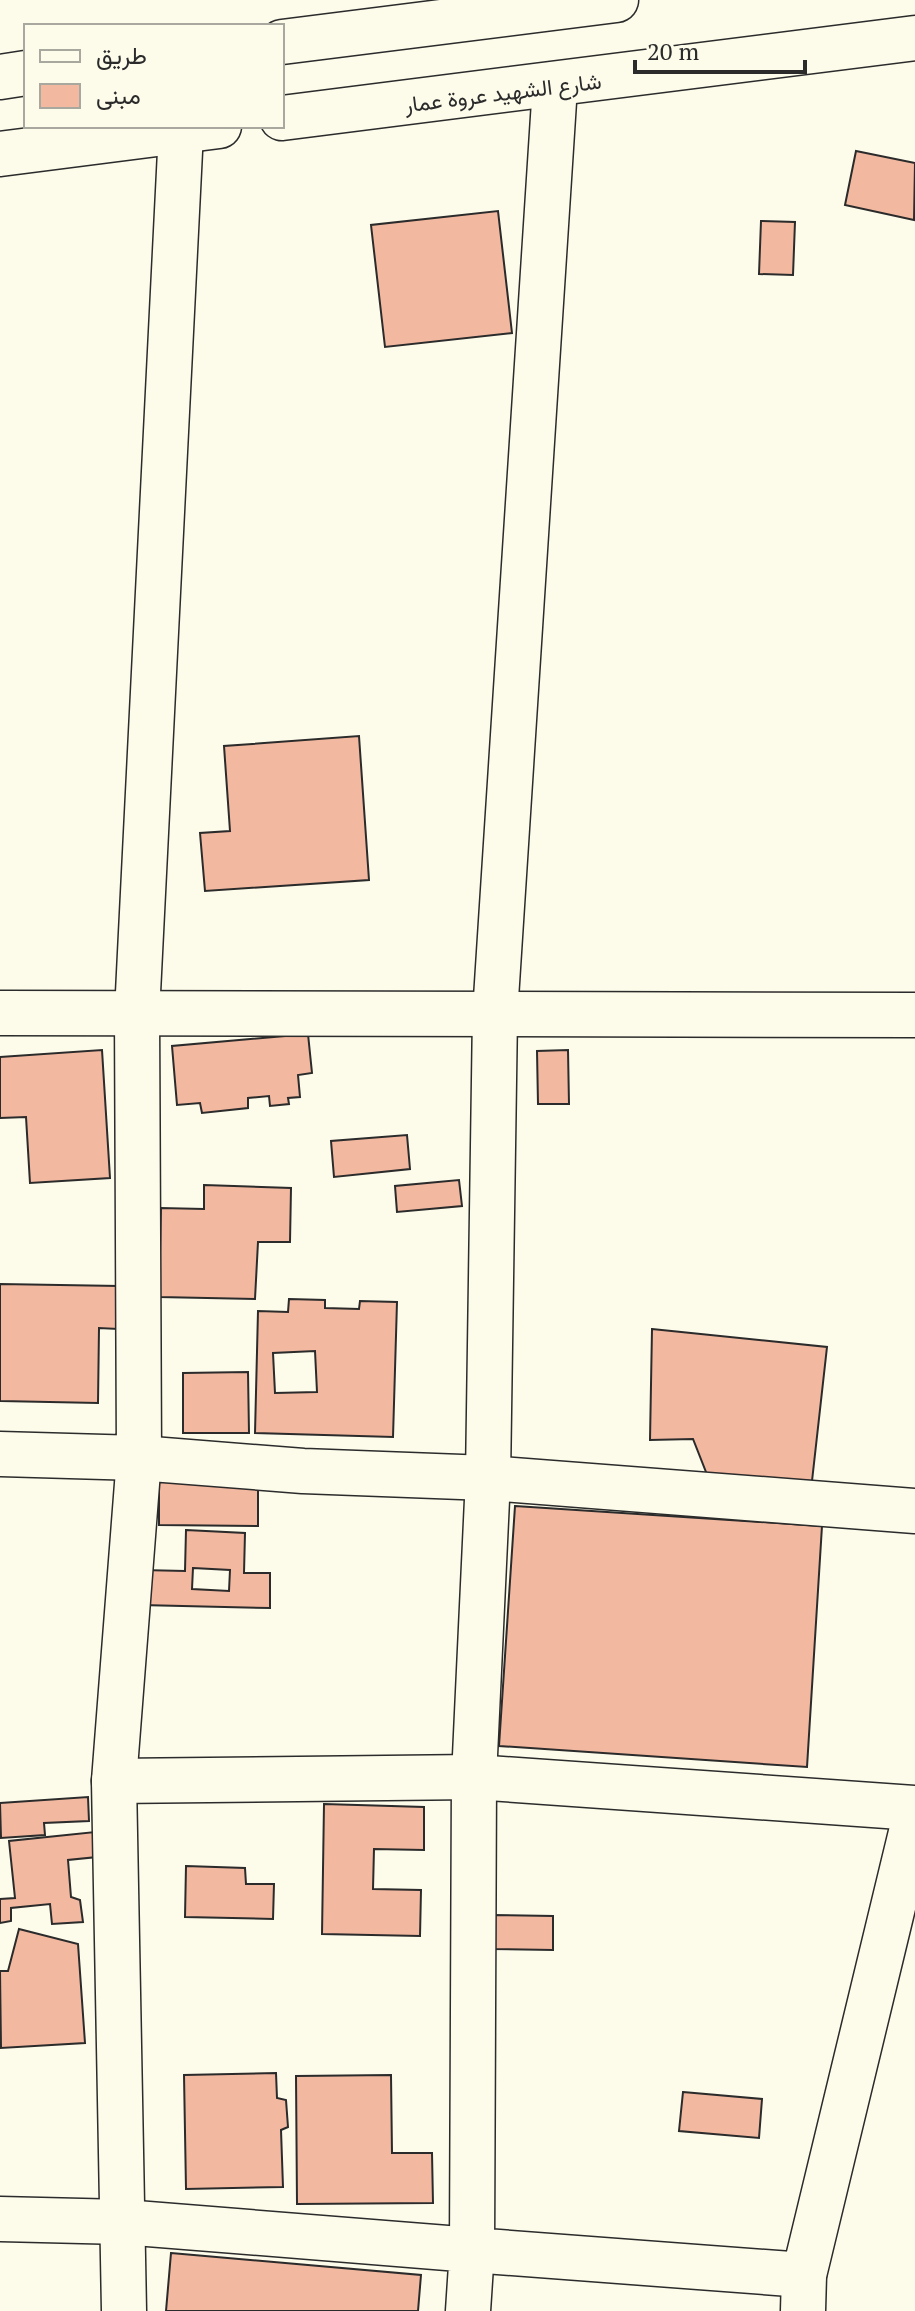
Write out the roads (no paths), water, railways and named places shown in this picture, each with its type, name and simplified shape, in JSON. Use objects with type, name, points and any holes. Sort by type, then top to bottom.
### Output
[{"type":"street","points":[[284,42],[616,0]]},
{"type":"street","name":"شارع الشهيد عروة عمار","points":[[284,118],[555,86],[915,38]]},
{"type":"street","points":[[0,77],[24,73]]},
{"type":"street","points":[[468,2311],[472,2250],[474,1777],[488,1478],[495,1014],[555,86]]},
{"type":"street","points":[[0,154],[200,128],[137,1013],[139,1458],[114,1781],[124,2311]]},
{"type":"street","points":[[0,1013],[915,1015]]},
{"type":"street","points":[[0,1454],[139,1458],[303,1471],[488,1478],[915,1511]]},
{"type":"street","points":[[114,1781],[474,1777],[915,1808]]},
{"type":"street","points":[[0,2219],[123,2222],[472,2250],[804,2293],[915,1816]]}]
